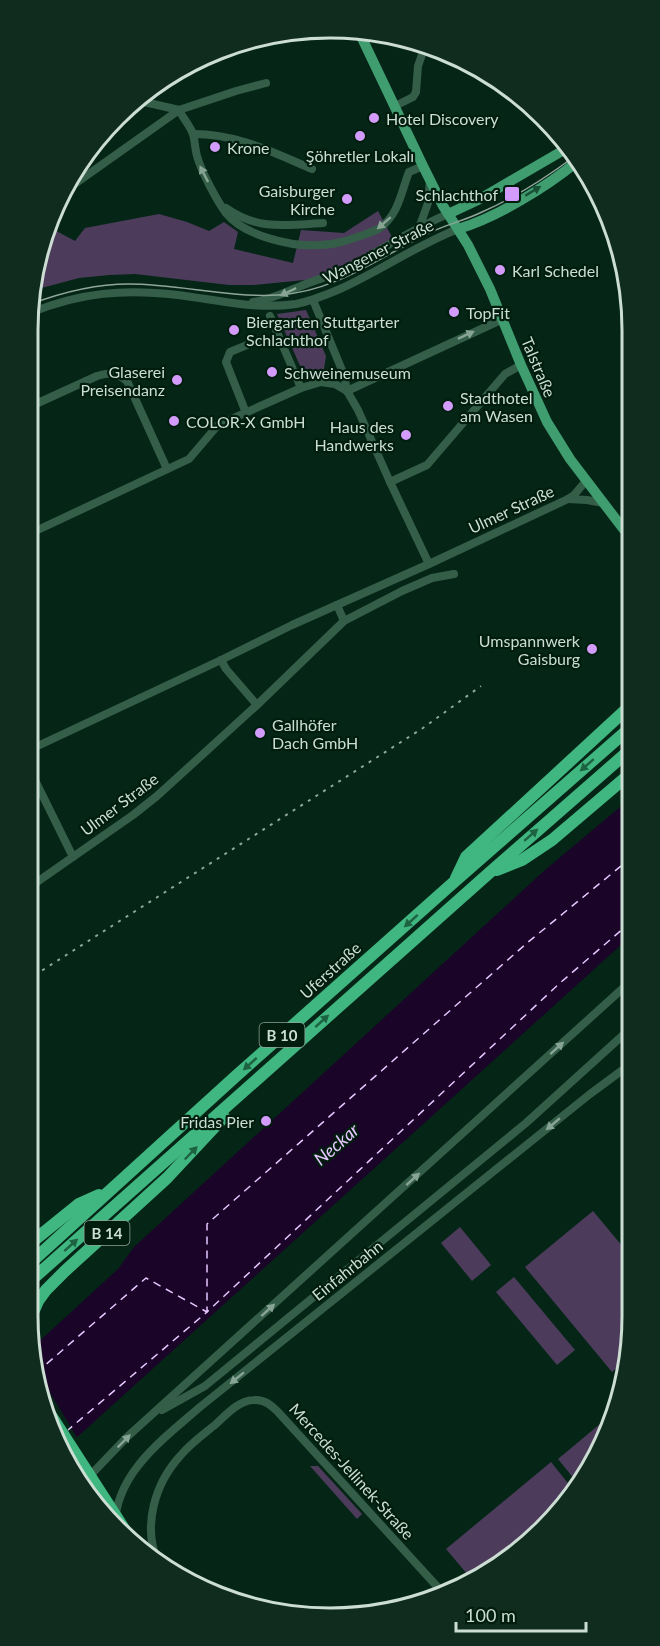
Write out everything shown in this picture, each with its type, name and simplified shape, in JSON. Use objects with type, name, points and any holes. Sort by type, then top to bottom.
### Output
[{"type":"highway","name":"B 10","points":[[454,882],[466,857],[622,714]]},
{"type":"highway","name":"Uferstraße","points":[[38,1256],[454,882],[622,737]]},
{"type":"highway","name":"Uferstraße","points":[[38,1274],[622,757]]},
{"type":"highway","name":"B 10","points":[[488,874],[522,860],[552,840],[622,780]]},
{"type":"highway","name":"B 14","points":[[38,1301],[59,1276],[167,1178],[209,1134],[247,1088]]},
{"type":"highway","name":"B 14","points":[[38,1237],[79,1204],[111,1190]]},
{"type":"highway","points":[[63,1434],[114,1513]]},
{"type":"main road","name":"Talstraße","points":[[363,39],[430,180],[490,289],[547,422],[586,481],[622,527]]},
{"type":"main road","points":[[448,214],[478,200],[560,150]]},
{"type":"main road","points":[[458,229],[487,219],[548,183],[572,165]]},
{"type":"street","points":[[395,106],[413,97],[416,92],[418,66],[423,53]]},
{"type":"street","points":[[79,181],[179,110],[266,83]]},
{"type":"street","points":[[146,102],[179,110],[193,134],[202,173],[226,213],[241,226],[264,236],[300,245],[335,244],[380,228],[391,218],[398,205],[409,172],[423,166]]},
{"type":"street","points":[[193,134],[230,137],[312,169]]},
{"type":"street","points":[[419,228],[428,203],[430,180]]},
{"type":"street","points":[[221,204],[242,218],[259,223],[290,226],[323,223]]},
{"type":"street","name":"Wangener Straße","points":[[240,304],[265,301],[344,269],[448,214]]},
{"type":"street","name":"Wangener Straße","points":[[38,310],[75,298],[135,291],[266,307],[298,303],[313,300],[364,278],[458,229]]},
{"type":"street","points":[[313,300],[344,375],[347,391],[358,410],[429,564]]},
{"type":"street","points":[[270,316],[301,388]]},
{"type":"street","points":[[347,391],[503,319]]},
{"type":"street","points":[[246,413],[226,362],[230,352],[259,340]]},
{"type":"street","points":[[390,482],[427,465],[505,374],[521,364]]},
{"type":"street","points":[[38,403],[97,376],[108,373],[119,374],[127,381],[168,469]]},
{"type":"street","points":[[38,530],[189,459],[218,425],[301,388],[321,382],[335,384],[347,391]]},
{"type":"street","name":"Ulmer Straße","points":[[38,746],[292,625],[568,499],[586,481]]},
{"type":"street","name":"Ulmer Straße","points":[[568,499],[603,503]]},
{"type":"street","name":"Ulmer Straße","points":[[38,786],[73,857],[134,815],[157,796],[345,621],[432,578],[454,574]]},
{"type":"street","points":[[337,605],[345,621]]},
{"type":"street","points":[[221,660],[257,705]]},
{"type":"street","points":[[38,881],[73,857]]},
{"type":"street","name":"Einfahrbahn","points":[[87,1479],[127,1437],[622,989]]},
{"type":"street","name":"Einfahrbahn","points":[[151,1416],[205,1386],[526,1123],[622,1036]]},
{"type":"street","name":"Einfahrbahn","points":[[116,1516],[121,1496],[132,1473],[171,1432],[622,1070]]},
{"type":"street","name":"Mercedes-Jellinek-Straße","points":[[154,1550],[151,1520],[157,1496],[166,1476],[180,1455],[245,1401],[255,1400],[267,1402],[278,1412],[438,1588]]},
{"type":"shaded area","points":[[378,211],[393,239],[352,263],[315,279],[229,285],[135,274],[79,278],[41,288],[47,254],[55,230],[75,241],[85,228],[159,214],[209,231],[224,222],[238,232],[234,249],[293,263],[301,230],[344,233]]},
{"type":"shaded area","points":[[306,310],[326,356],[324,369],[311,374],[301,368],[277,314]]},
{"type":"shaded area","points":[[593,1211],[622,1246],[622,1335],[618,1367],[612,1372],[525,1267]]},
{"type":"shaded area","points":[[460,1227],[491,1265],[472,1281],[441,1243]]},
{"type":"shaded area","points":[[514,1277],[575,1350],[557,1365],[496,1292]]},
{"type":"shaded area","points":[[602,1422],[573,1478],[558,1459]]},
{"type":"shaded area","points":[[551,1462],[569,1484],[550,1509],[523,1536],[493,1559],[467,1574],[446,1549]]},
{"type":"shaded area","points":[[310,1466],[318,1466],[362,1514],[357,1519]]},
{"type":"water","name":"Neckar","points":[[622,805],[622,944],[68,1445],[47,1392],[39,1342],[118,1269],[134,1247],[545,870]]},
{"type":"pier","points":[[45,1385],[46,1386],[78,1439],[69,1448],[53,1410]]},
{"type":"ferry route","points":[[622,865],[527,943],[207,1224],[207,1312],[560,983],[622,930]]},
{"type":"ferry route","points":[[42,1368],[146,1278],[207,1312],[68,1430]]},
{"type":"tram line","points":[[39,301],[79,289],[116,284],[166,286],[259,295],[278,295],[319,287],[358,271],[431,232],[476,215],[506,200],[568,161]]},
{"type":"railway","points":[[38,973],[423,728],[481,686]]},
{"type":"place","name":"Hotel Discovery","points":[[374,118]]},
{"type":"place","name":"Şöhretler Lokalı","points":[[360,136]]},
{"type":"place","name":"Krone","points":[[215,147]]},
{"type":"place","name":"Schlachthof","points":[[512,194]]},
{"type":"place","name":"Gaisburger Kirche","points":[[347,199]]},
{"type":"place","name":"Karl Schedel","points":[[500,270]]},
{"type":"place","name":"TopFit","points":[[454,312]]},
{"type":"place","name":"Biergarten Stuttgarter Schlachthof","points":[[234,330]]},
{"type":"place","name":"Schweinemuseum","points":[[272,372]]},
{"type":"place","name":"Glaserei Preisendanz","points":[[177,380]]},
{"type":"place","name":"Stadthotel am Wasen","points":[[448,406]]},
{"type":"place","name":"COLOR-X GmbH","points":[[174,421]]},
{"type":"place","name":"Haus des Handwerks","points":[[406,435]]},
{"type":"place","name":"Umspannwerk Gaisburg","points":[[592,649]]},
{"type":"place","name":"Gallhöfer Dach GmbH","points":[[260,733]]},
{"type":"place","name":"Fridas Pier","points":[[266,1121]]}]
